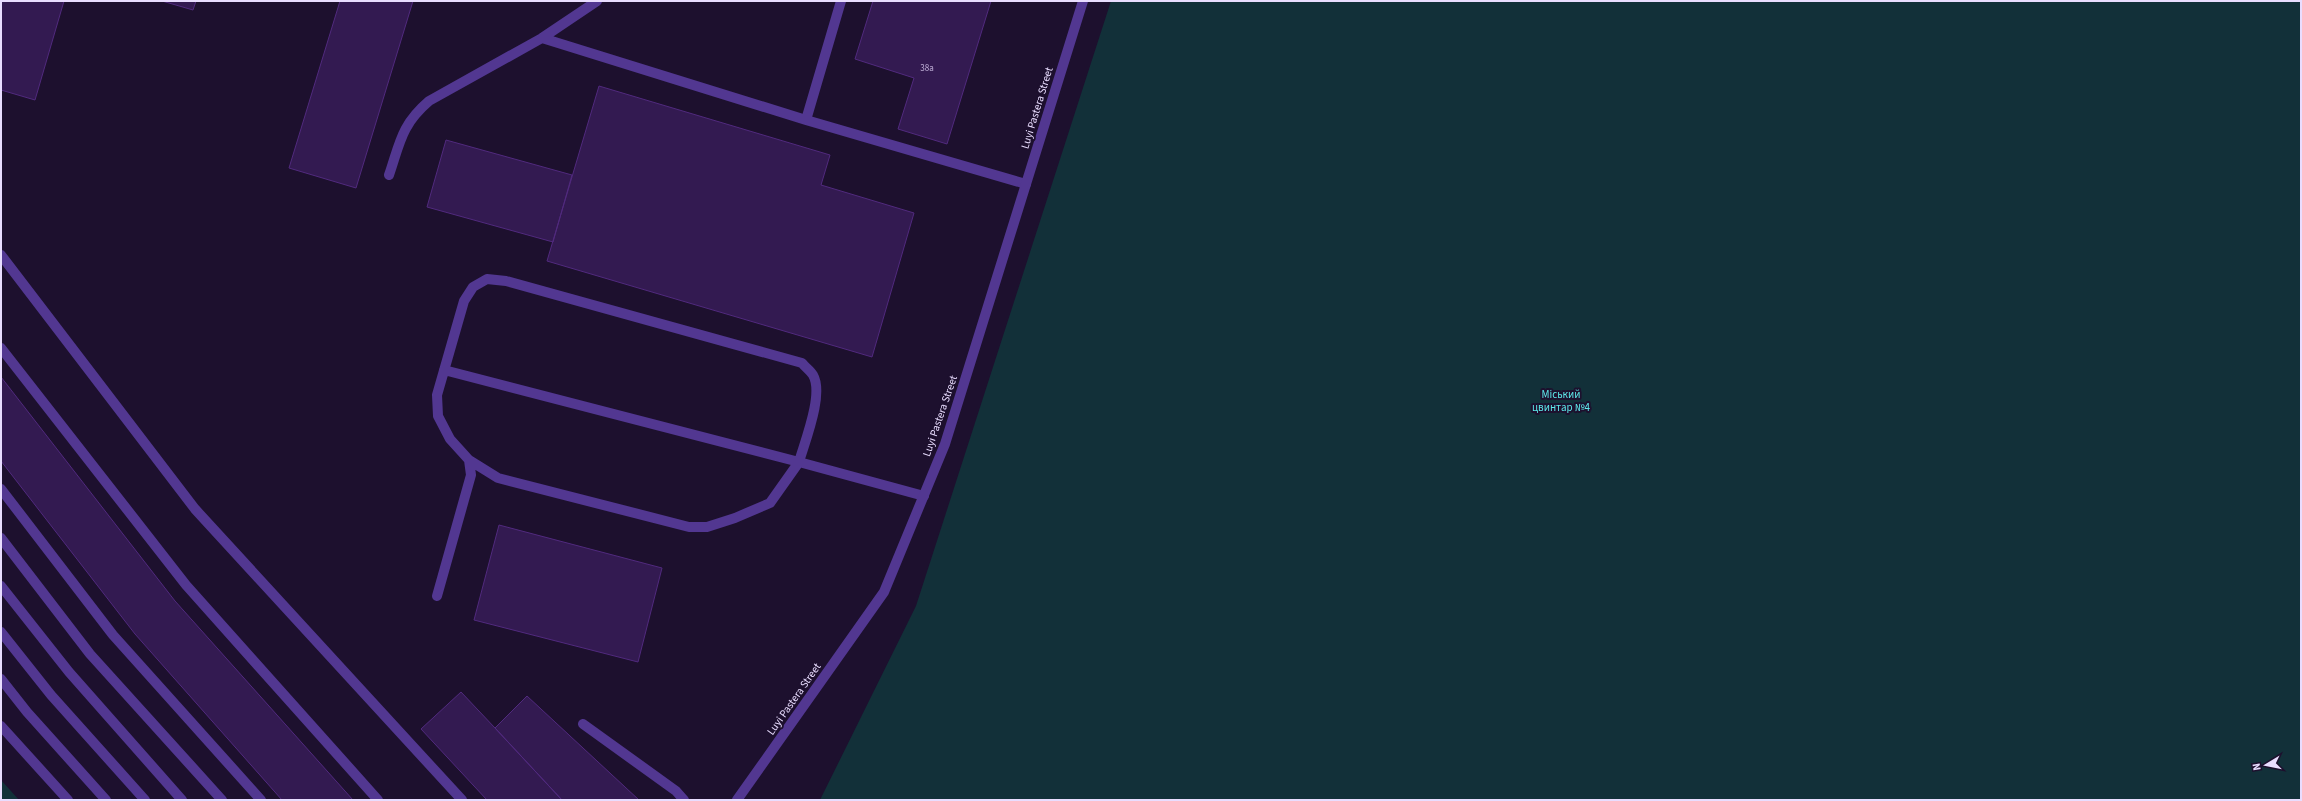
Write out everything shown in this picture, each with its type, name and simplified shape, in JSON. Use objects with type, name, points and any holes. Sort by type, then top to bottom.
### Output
[{"type":"street","points":[[389,175],[403,131],[413,115],[429,101],[542,38],[597,1]]},
{"type":"street","points":[[806,120],[841,1]]},
{"type":"street","name":"Luyi Pastera Street","points":[[737,800],[884,592],[945,444],[1083,1]]},
{"type":"street","points":[[542,38],[806,120],[1026,184]]},
{"type":"street","points":[[1,255],[195,509],[462,800]]},
{"type":"street","points":[[487,279],[506,280],[802,363],[813,375],[817,388],[815,404],[799,462],[770,504],[707,527],[689,527],[498,478],[469,460],[450,439],[438,416],[437,395],[444,370],[464,301],[473,287],[487,279]]},
{"type":"street","points":[[1,348],[186,585],[378,800]]},
{"type":"street","points":[[444,370],[924,496]]},
{"type":"street","points":[[437,596],[471,475],[469,460]]},
{"type":"street","points":[[1,490],[113,635],[261,800]]},
{"type":"street","points":[[1,538],[90,654],[222,800]]},
{"type":"street","points":[[1,586],[68,672],[182,800]]},
{"type":"street","points":[[1,632],[51,695],[145,800]]},
{"type":"street","points":[[1,679],[27,712],[106,800]]},
{"type":"street","points":[[583,724],[676,791],[684,800]]},
{"type":"street","points":[[1,726],[68,800]]},
{"type":"green space","name":"Міський цвинтар №4","points":[[1111,1],[2301,1],[2301,800],[820,800],[916,606]]},
{"type":"green space","points":[[1,780],[19,800],[1,800]]},
{"type":"building","points":[[1,1],[64,1],[35,100],[1,90]]},
{"type":"building","points":[[162,1],[196,1],[193,10]]},
{"type":"building","points":[[340,1],[413,1],[356,188],[289,168]]},
{"type":"building","points":[[873,1],[991,1],[947,144],[898,129],[914,78],[855,59]]},
{"type":"building","points":[[599,86],[830,155],[821,185],[914,213],[872,357],[547,261]]},
{"type":"building","points":[[446,140],[572,175],[553,242],[427,207]]},
{"type":"building","points":[[1,377],[175,601],[353,800],[282,800],[135,634],[1,461]]},
{"type":"building","points":[[499,525],[662,568],[638,662],[474,620]]},
{"type":"building","points":[[461,692],[562,800],[487,800],[421,729]]},
{"type":"building","points":[[527,696],[639,800],[562,800],[495,728]]}]
